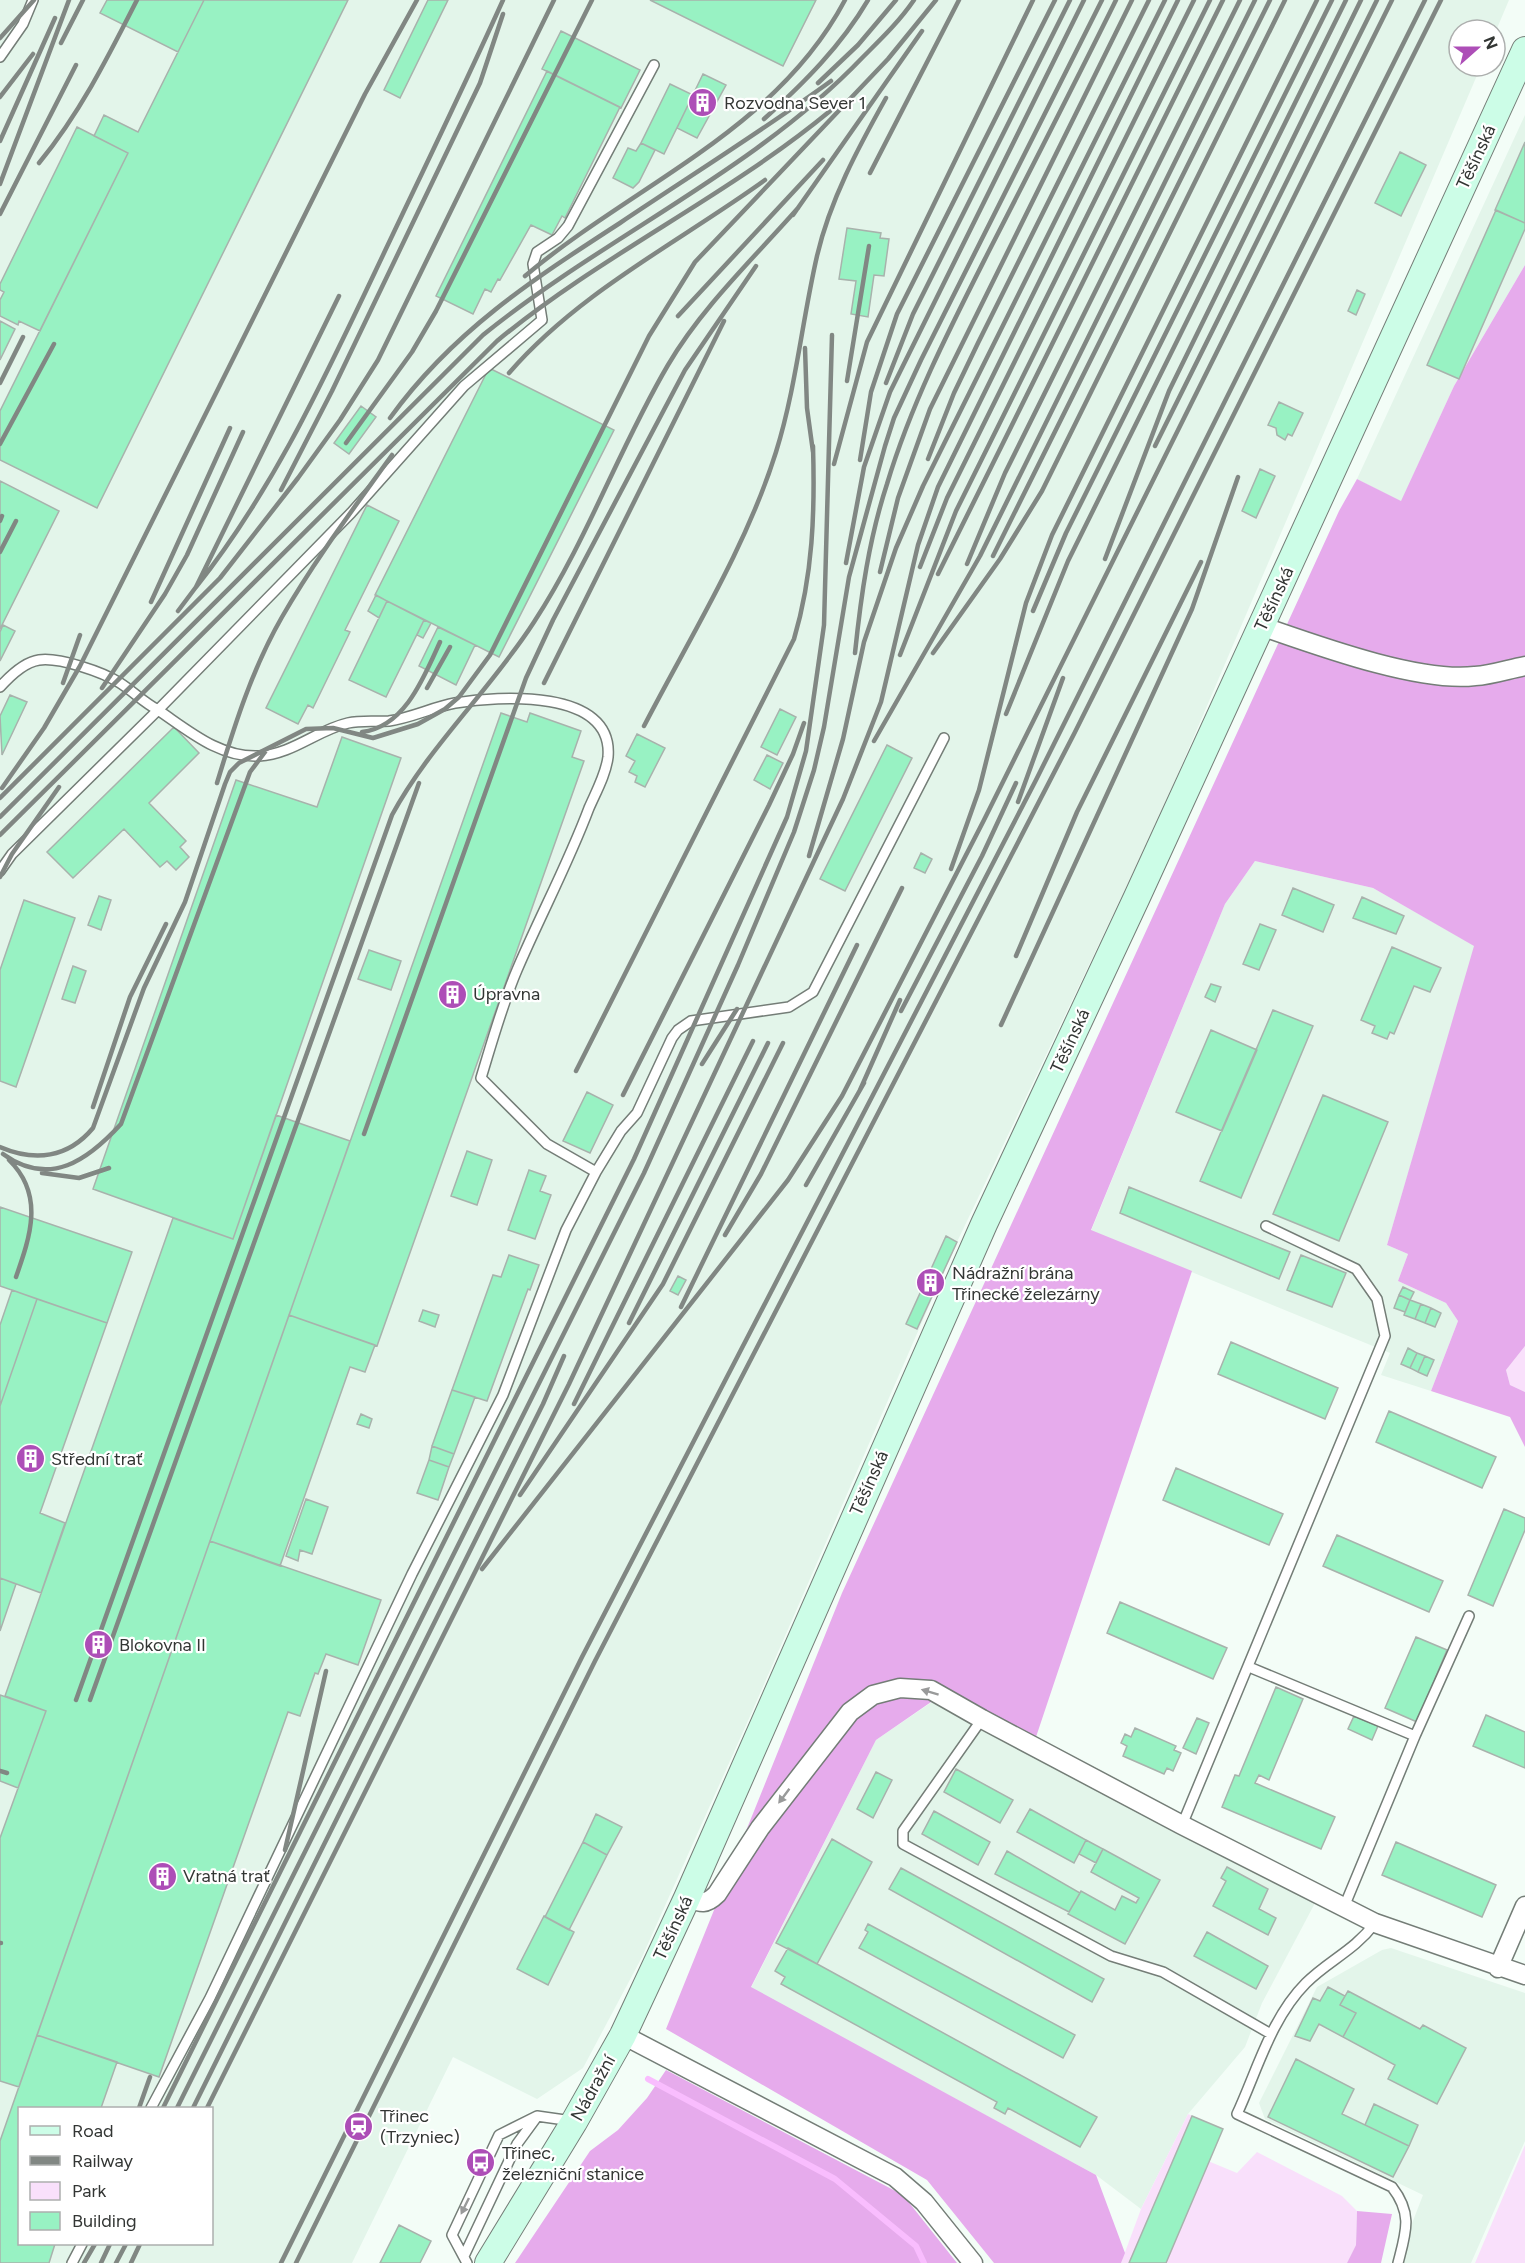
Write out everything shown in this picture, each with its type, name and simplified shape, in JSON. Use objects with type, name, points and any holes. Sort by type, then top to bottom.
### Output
[{"type":"main road","name":"Těšínská","points":[[623,2035],[687,1898],[984,1224],[1262,626],[1525,50]]},
{"type":"main road","name":"Nádražní","points":[[488,2263],[574,2122],[623,2035]]},
{"type":"street","points":[[1262,626],[1313,645],[1422,673],[1474,677],[1525,666]]},
{"type":"street","points":[[687,1898],[702,1904],[710,1902],[760,1828],[850,1712],[873,1695],[900,1688],[931,1690],[1182,1825],[1375,1923],[1525,1976]]},
{"type":"street","points":[[1498,1968],[1525,1906]]},
{"type":"street","points":[[623,2035],[895,2177],[924,2202],[973,2263]]},
{"type":"lane","points":[[0,57],[23,24],[33,0]]},
{"type":"lane","points":[[0,871],[12,854],[158,710],[351,513],[465,386],[542,320],[533,264],[535,256],[568,226],[654,65]]},
{"type":"lane","points":[[0,687],[11,676],[38,660],[70,664],[117,681],[138,699],[214,747],[260,756],[295,748],[333,728],[350,723],[391,721],[475,700],[519,698],[573,707],[588,713],[598,722],[608,745],[603,774],[569,861],[516,971],[481,1078],[547,1144],[596,1172]]},
{"type":"lane","points":[[152,2107],[210,1998],[412,1574],[503,1395],[566,1230],[596,1172],[621,1131],[637,1113],[672,1038],[685,1024],[707,1018],[789,1007],[813,992],[944,738]]},
{"type":"lane","points":[[1182,1825],[1385,1336],[1377,1299],[1356,1269],[1266,1226]]},
{"type":"lane","points":[[1344,1907],[1415,1736],[1469,1616]]},
{"type":"lane","points":[[1249,1666],[1415,1736]]},
{"type":"lane","points":[[982,1719],[903,1831],[903,1845],[1111,1956],[1162,1972],[1271,2034]]},
{"type":"lane","points":[[1375,1923],[1360,1942],[1305,1984],[1271,2034],[1237,2114],[1392,2187],[1403,2200],[1408,2223],[1398,2263]]},
{"type":"lane","points":[[465,2259],[452,2235],[499,2135],[537,2116],[574,2122]]},
{"type":"lane","points":[[465,2259],[517,2144],[537,2116]]},
{"type":"lane","points":[[72,2263],[81,2245]]},
{"type":"shaded area","points":[[0,0],[1509,0],[1501,18],[1447,18],[1447,78],[1476,78],[1159,818],[957,1242],[642,1957],[583,2068],[537,2099],[453,2057],[352,2263],[0,2263]]},
{"type":"shaded area","points":[[1525,115],[1525,265],[1454,386],[1401,502],[1357,479]]},
{"type":"shaded area","points":[[1525,265],[1525,1346],[1506,1370],[1510,1385],[1525,1392],[1525,1447],[1510,1417],[1431,1391],[1458,1321],[1446,1303],[1398,1281],[1408,1254],[1387,1245],[1474,946],[1373,888],[1255,861],[1225,904],[1091,1230],[1192,1271],[1035,1740],[947,1691],[876,1740],[751,1987],[1096,2175],[1125,2253],[1121,2263],[994,2263],[927,2180],[666,2029],[842,1593],[1339,511],[1357,479],[1401,501],[1454,386]]},
{"type":"shaded area","points":[[1255,861],[1373,888],[1475,946],[1387,1245],[1408,1254],[1398,1281],[1446,1303],[1458,1321],[1431,1391],[1381,1375],[1390,1353],[1091,1231],[1225,904]]},
{"type":"shaded area","points":[[932,1702],[1315,1903],[1262,2003],[1245,2047],[1188,2114],[1141,2209],[1096,2175],[751,1988],[876,1740]]},
{"type":"shaded area","points":[[1391,1948],[1525,1993],[1525,2141],[1471,2263],[1403,2263],[1411,2226],[1423,2195],[1265,2119],[1259,2103],[1317,1987],[1382,1950]]},
{"type":"shaded area","points":[[666,2070],[903,2195],[957,2263],[515,2263],[590,2151],[618,2130],[647,2098]]},
{"type":"shaded area","points":[[1357,2211],[1392,2214],[1381,2263],[1347,2263],[1356,2245]]},
{"type":"green space","points":[[1525,1346],[1525,1392],[1510,1385],[1506,1370]]},
{"type":"green space","points":[[1188,2114],[1221,2129],[1208,2161],[1237,2173],[1257,2152],[1342,2196],[1357,2211],[1356,2245],[1347,2263],[1121,2263],[1141,2209]]},
{"type":"green space","points":[[1525,2145],[1525,2263],[1475,2263]]},
{"type":"building","points":[[107,0],[204,0],[178,52],[100,13]]},
{"type":"building","points":[[204,0],[348,0],[97,508],[0,460],[0,411],[128,153],[94,136],[104,115],[138,132]]},
{"type":"building","points":[[428,0],[448,0],[400,98],[384,90]]},
{"type":"building","points":[[650,0],[816,0],[783,66]]},
{"type":"building","points":[[561,31],[640,70],[621,108],[542,69]]},
{"type":"building","points":[[547,71],[620,107],[565,218],[562,216],[552,235],[531,225],[500,280],[498,279],[491,292],[485,289],[473,314],[436,296]]},
{"type":"building","name":"Rozvodna Sever 1","points":[[703,74],[726,85],[697,138],[677,128]]},
{"type":"building","points":[[670,84],[693,95],[664,154],[641,143]]},
{"type":"building","points":[[77,127],[128,153],[40,331],[19,321],[18,325],[0,316],[0,300],[4,292],[0,290],[0,284]]},
{"type":"building","points":[[1525,142],[1525,223],[1495,210]]},
{"type":"building","points":[[641,143],[655,150],[639,182],[633,188],[613,178],[628,148],[636,151]]},
{"type":"building","points":[[1400,152],[1426,165],[1401,216],[1375,203]]},
{"type":"building","points":[[1496,210],[1525,223],[1525,229],[1459,379],[1427,365]]},
{"type":"building","points":[[847,228],[881,233],[880,238],[889,239],[884,276],[874,275],[868,317],[851,314],[856,281],[839,279]]},
{"type":"building","points":[[1357,290],[1365,294],[1356,315],[1348,311]]},
{"type":"building","points":[[0,321],[15,329],[0,360]]},
{"type":"building","points":[[489,368],[614,430],[499,657],[375,595]]},
{"type":"building","points":[[1279,402],[1303,413],[1292,436],[1288,434],[1285,440],[1277,435],[1276,428],[1268,425]]},
{"type":"building","points":[[361,406],[376,417],[349,454],[334,443]]},
{"type":"building","points":[[1260,469],[1275,476],[1256,518],[1242,511]]},
{"type":"building","points":[[0,481],[59,511],[0,629]]},
{"type":"building","points":[[367,505],[399,521],[345,630],[350,632],[313,708],[308,705],[298,724],[266,708]]},
{"type":"building","points":[[376,595],[387,601],[379,618],[368,611]]},
{"type":"building","points":[[387,601],[424,620],[386,697],[349,680]]},
{"type":"building","points":[[424,620],[431,623],[423,638],[417,635]]},
{"type":"building","points":[[3,625],[15,631],[0,661],[0,632]]},
{"type":"building","points":[[438,627],[475,645],[456,685],[419,666]]},
{"type":"building","points":[[10,695],[27,702],[2,755],[0,716]]},
{"type":"building","points":[[780,709],[796,717],[777,755],[761,747]]},
{"type":"building","name":"Úpravna","points":[[501,713],[527,722],[530,713],[581,731],[572,757],[584,761],[377,1346],[289,1315]]},
{"type":"building","points":[[174,727],[199,753],[149,803],[186,841],[180,847],[189,857],[176,870],[167,861],[160,867],[124,829],[73,878],[47,852]]},
{"type":"building","points":[[637,734],[665,748],[645,787],[635,782],[637,776],[629,772],[635,761],[626,756]]},
{"type":"building","points":[[342,737],[401,758],[233,1239],[93,1189],[236,780],[317,807]]},
{"type":"building","points":[[887,745],[912,758],[845,891],[820,879]]},
{"type":"building","points":[[767,755],[783,763],[770,789],[754,780]]},
{"type":"building","points":[[921,853],[932,859],[925,873],[914,868]]},
{"type":"building","points":[[1293,888],[1334,905],[1323,932],[1282,915]]},
{"type":"building","points":[[99,896],[111,900],[101,930],[88,925]]},
{"type":"building","points":[[1362,897],[1404,916],[1396,934],[1353,918]]},
{"type":"building","points":[[24,900],[75,918],[16,1087],[0,1081],[0,970]]},
{"type":"building","points":[[1260,924],[1276,930],[1259,970],[1243,964]]},
{"type":"building","points":[[1392,947],[1441,968],[1430,992],[1414,986],[1394,1034],[1390,1032],[1387,1039],[1372,1033],[1375,1026],[1361,1020]]},
{"type":"building","points":[[369,950],[401,961],[391,990],[358,979]]},
{"type":"building","points":[[73,966],[86,971],[75,1003],[62,999]]},
{"type":"building","points":[[1211,984],[1221,987],[1215,1002],[1205,997]]},
{"type":"building","points":[[1273,1010],[1313,1026],[1241,1198],[1200,1181]]},
{"type":"building","points":[[1211,1030],[1257,1050],[1222,1131],[1176,1112]]},
{"type":"building","points":[[587,1092],[613,1105],[590,1153],[563,1141]]},
{"type":"building","points":[[1323,1095],[1388,1122],[1339,1241],[1273,1214]]},
{"type":"building","name":"Blokovna II","points":[[276,1115],[350,1141],[19,2087],[0,2081],[0,1838],[46,1711],[5,1696],[173,1218],[233,1239]]},
{"type":"building","points":[[467,1151],[492,1160],[477,1205],[451,1196]]},
{"type":"building","points":[[529,1170],[546,1176],[540,1191],[551,1195],[535,1239],[508,1230]]},
{"type":"building","points":[[1129,1187],[1290,1252],[1279,1279],[1120,1213]]},
{"type":"building","points":[[0,1207],[132,1252],[107,1323],[0,1286]]},
{"type":"building","name":"Nádražní brána Třinecké železárny","points":[[946,1236],[957,1242],[917,1329],[906,1324]]},
{"type":"building","points":[[509,1255],[539,1265],[487,1401],[452,1390],[493,1275],[501,1277]]},
{"type":"building","points":[[1301,1255],[1346,1273],[1332,1307],[1287,1290]]},
{"type":"building","points":[[678,1276],[686,1280],[678,1295],[670,1291]]},
{"type":"building","points":[[1403,1287],[1414,1292],[1410,1300],[1399,1295]]},
{"type":"building","points":[[12,1290],[37,1299],[0,1406],[0,1325]]},
{"type":"building","points":[[1399,1295],[1410,1300],[1405,1312],[1394,1308]]},
{"type":"building","name":"Střední trať","points":[[37,1299],[107,1323],[40,1513],[65,1523],[41,1593],[0,1578],[0,1406]]},
{"type":"building","points":[[1410,1300],[1421,1304],[1415,1319],[1404,1315]]},
{"type":"building","points":[[1421,1304],[1431,1308],[1425,1323],[1415,1319]]},
{"type":"building","points":[[1431,1308],[1441,1313],[1435,1327],[1425,1323]]},
{"type":"building","points":[[423,1310],[439,1315],[435,1327],[419,1321]]},
{"type":"building","points":[[289,1315],[375,1345],[365,1372],[350,1367],[280,1566],[210,1541]]},
{"type":"building","points":[[1231,1342],[1338,1388],[1325,1419],[1218,1374]]},
{"type":"building","points":[[1408,1348],[1417,1353],[1410,1368],[1401,1364]]},
{"type":"building","points":[[1417,1353],[1425,1356],[1418,1372],[1410,1368]]},
{"type":"building","points":[[1425,1356],[1434,1360],[1427,1376],[1418,1372]]},
{"type":"building","points":[[452,1390],[475,1397],[454,1454],[432,1446]]},
{"type":"building","points":[[1389,1411],[1496,1457],[1482,1488],[1376,1442]]},
{"type":"building","points":[[361,1414],[372,1419],[369,1428],[357,1424]]},
{"type":"building","points":[[432,1446],[454,1454],[449,1467],[429,1460]]},
{"type":"building","points":[[429,1460],[449,1467],[438,1500],[417,1493]]},
{"type":"building","points":[[1176,1468],[1283,1514],[1269,1545],[1163,1500]]},
{"type":"building","points":[[306,1499],[328,1507],[312,1554],[300,1550],[298,1561],[286,1556]]},
{"type":"building","points":[[1504,1509],[1525,1518],[1525,1530],[1493,1606],[1468,1595]]},
{"type":"building","points":[[1337,1535],[1443,1581],[1429,1612],[1323,1566]]},
{"type":"building","name":"Vratná trať","points":[[210,1541],[381,1600],[358,1665],[326,1654],[318,1674],[315,1673],[300,1716],[288,1712],[159,2077],[37,2035]]},
{"type":"building","points":[[0,1578],[16,1584],[0,1631]]},
{"type":"building","points":[[1120,1602],[1227,1648],[1213,1679],[1107,1633]]},
{"type":"building","points":[[1416,1637],[1447,1650],[1417,1722],[1385,1708]]},
{"type":"building","points":[[1276,1687],[1303,1699],[1269,1780],[1259,1775],[1255,1783],[1335,1817],[1321,1849],[1222,1807],[1235,1775],[1239,1776]]},
{"type":"building","points":[[0,1695],[46,1711],[18,1788],[0,1781]]},
{"type":"building","points":[[1486,1715],[1525,1732],[1525,1768],[1473,1746]]},
{"type":"building","points":[[1354,1716],[1378,1726],[1372,1740],[1348,1729]]},
{"type":"building","points":[[1197,1718],[1209,1723],[1196,1754],[1183,1748]]},
{"type":"building","points":[[1135,1728],[1176,1746],[1174,1750],[1181,1753],[1173,1771],[1167,1768],[1164,1774],[1123,1756],[1127,1746],[1121,1743],[1125,1734],[1131,1737]]},
{"type":"building","points":[[956,1769],[1013,1800],[1000,1823],[944,1792]]},
{"type":"building","points":[[876,1772],[892,1780],[873,1818],[857,1809]]},
{"type":"building","points":[[1030,1809],[1086,1840],[1074,1863],[1017,1832]]},
{"type":"building","points":[[934,1811],[990,1842],[978,1865],[922,1834]]},
{"type":"building","points":[[596,1814],[622,1827],[607,1855],[583,1842]]},
{"type":"building","points":[[832,1839],[872,1862],[817,1964],[776,1943]]},
{"type":"building","points":[[1086,1840],[1103,1849],[1096,1863],[1079,1854]]},
{"type":"building","points":[[583,1842],[607,1855],[569,1930],[545,1917]]},
{"type":"building","points":[[1396,1842],[1496,1885],[1482,1917],[1382,1875]]},
{"type":"building","points":[[1103,1849],[1160,1880],[1125,1944],[1068,1914],[1081,1891],[1115,1910],[1122,1896],[1136,1903],[1139,1898],[1091,1872]]},
{"type":"building","points":[[1007,1851],[1080,1893],[1069,1912],[995,1874]]},
{"type":"building","points":[[1227,1867],[1268,1889],[1259,1909],[1276,1918],[1268,1935],[1213,1906],[1226,1881],[1221,1878]]},
{"type":"building","points":[[901,1868],[1104,1979],[1092,2002],[889,1889]]},
{"type":"building","points":[[544,1916],[574,1932],[548,1985],[517,1969]]},
{"type":"building","points":[[868,1924],[1075,2035],[1063,2058],[859,1948],[868,1932],[865,1930]]},
{"type":"building","points":[[1207,1932],[1268,1966],[1256,1989],[1194,1956]]},
{"type":"building","points":[[788,1948],[1097,2117],[1080,2147],[1008,2108],[1005,2114],[994,2108],[997,2102],[781,1984],[785,1977],[775,1971]]},
{"type":"building","points":[[1328,1987],[1345,1996],[1340,2005],[1356,2013],[1343,2037],[1319,2024],[1310,2041],[1295,2036],[1313,1998],[1320,2001]]},
{"type":"building","points":[[1348,1991],[1420,2029],[1423,2025],[1466,2048],[1437,2104],[1388,2079],[1395,2065],[1343,2037],[1356,2013],[1340,2005]]},
{"type":"building","points":[[37,2035],[117,2062],[101,2107],[18,2107],[18,2245],[55,2245],[49,2263],[0,2263],[0,2141]]},
{"type":"building","points":[[1296,2059],[1354,2089],[1342,2114],[1409,2146],[1393,2177],[1268,2117]]},
{"type":"building","points":[[1374,2104],[1418,2125],[1409,2146],[1365,2125]]},
{"type":"building","points":[[1192,2116],[1223,2129],[1166,2263],[1129,2263]]},
{"type":"building","points":[[399,2225],[431,2241],[420,2263],[380,2263]]},
{"type":"waterway","points":[[648,2079],[835,2179],[916,2246],[924,2263]]},
{"type":"railway","points":[[0,38],[34,0]]},
{"type":"railway","points":[[0,184],[69,0]]},
{"type":"railway","points":[[61,43],[83,0]]},
{"type":"railway","points":[[39,163],[68,124],[137,0]]},
{"type":"railway","points":[[2,788],[44,728],[80,666],[365,94],[417,0]]},
{"type":"railway","points":[[196,587],[249,513],[316,395],[503,0]]},
{"type":"railway","points":[[0,798],[220,578],[340,420],[378,360],[554,0]]},
{"type":"railway","points":[[346,443],[412,352],[436,311],[592,0]]},
{"type":"railway","points":[[525,276],[567,243],[700,153],[742,121],[781,85],[816,46],[845,0]]},
{"type":"railway","points":[[764,119],[821,63],[846,33],[868,0]]},
{"type":"railway","points":[[818,83],[858,45],[896,0]]},
{"type":"railway","points":[[0,817],[483,335],[578,266],[726,170],[774,135],[819,99],[862,58],[896,23],[914,0]]},
{"type":"railway","points":[[0,1147],[26,1155],[50,1154],[73,1146],[93,1128],[144,988],[185,902],[225,784],[230,772],[239,763],[306,729],[333,728],[373,738],[418,724],[445,709],[459,697],[490,655],[649,336],[695,262],[888,59],[936,0]]},
{"type":"railway","points":[[870,173],[959,0]]},
{"type":"railway","points":[[834,464],[867,342],[1033,0]]},
{"type":"railway","points":[[860,460],[871,392],[897,314],[1055,0]]},
{"type":"railway","points":[[886,383],[913,314],[1070,0]]},
{"type":"railway","points":[[846,563],[864,467],[890,392],[1084,0]]},
{"type":"railway","points":[[177,2107],[644,1173],[738,965],[794,832],[814,770],[824,727],[849,577],[894,418],[1102,0]]},
{"type":"railway","points":[[855,653],[863,589],[875,525],[908,423],[962,305],[1116,0]]},
{"type":"railway","points":[[880,572],[898,498],[930,409],[1132,0]]},
{"type":"railway","points":[[928,459],[954,393],[978,343],[1149,0]]},
{"type":"railway","points":[[809,856],[843,739],[864,642],[896,548],[923,486],[1165,0]]},
{"type":"railway","points":[[208,2107],[569,1384],[843,799],[881,702],[918,545],[938,487],[1178,0]]},
{"type":"railway","points":[[920,567],[947,498],[1194,0]]},
{"type":"railway","points":[[900,655],[956,511],[1210,0]]},
{"type":"railway","points":[[938,574],[1223,0]]},
{"type":"railway","points":[[967,564],[1005,473],[1240,0]]},
{"type":"railway","points":[[874,741],[980,556],[1255,0]]},
{"type":"railway","points":[[993,556],[1270,0]]},
{"type":"railway","points":[[933,653],[1000,559],[1042,491],[1285,0]]},
{"type":"railway","points":[[951,869],[979,790],[1026,603],[1052,535],[1317,0]]},
{"type":"railway","points":[[1033,611],[1066,533],[1332,0]]},
{"type":"railway","points":[[1006,714],[1068,561],[1346,0]]},
{"type":"railway","points":[[1105,559],[1169,391],[1361,0]]},
{"type":"railway","points":[[1155,446],[1377,0]]},
{"type":"railway","points":[[482,1569],[788,1180],[842,1096],[984,820],[1392,0]]},
{"type":"railway","points":[[281,2263],[582,1657],[1036,780],[1425,0]]},
{"type":"railway","points":[[296,2263],[595,1661],[1074,734],[1441,0]]},
{"type":"railway","points":[[281,490],[332,391],[480,83],[503,14]]},
{"type":"railway","points":[[0,141],[55,18]]},
{"type":"railway","points":[[793,215],[922,31]]},
{"type":"railway","points":[[0,97],[33,54]]},
{"type":"railway","points":[[0,214],[76,65]]},
{"type":"railway","points":[[390,418],[440,359],[495,310],[525,287],[831,81]]},
{"type":"railway","points":[[644,726],[716,592],[764,488],[789,404],[817,256],[829,215],[846,175],[886,98]]},
{"type":"railway","points":[[0,835],[497,341],[578,281],[749,171],[830,111]]},
{"type":"railway","points":[[678,316],[823,160]]},
{"type":"railway","points":[[509,373],[566,317],[631,269],[765,180]]},
{"type":"railway","points":[[76,1700],[392,815],[424,765],[499,671],[534,622],[587,527],[650,397],[696,323],[798,208]]},
{"type":"railway","points":[[847,381],[869,246]]},
{"type":"railway","points":[[364,1134],[526,678],[553,620],[685,370],[756,266]]},
{"type":"railway","points":[[178,611],[196,587],[339,296]]},
{"type":"railway","points":[[544,683],[724,321]]},
{"type":"railway","points":[[163,2107],[634,1159],[787,817],[806,751],[824,625],[832,335]]},
{"type":"railway","points":[[0,383],[23,337]]},
{"type":"railway","points":[[0,444],[54,344]]},
{"type":"railway","points":[[805,348],[807,408],[813,452]]},
{"type":"railway","points":[[151,602],[230,428]]},
{"type":"railway","points":[[102,688],[165,594],[187,555],[243,432]]},
{"type":"railway","points":[[576,1071],[794,639],[809,567],[814,495],[813,446]]},
{"type":"railway","points":[[217,783],[245,698],[271,637],[321,555],[392,455]]},
{"type":"railway","points":[[1001,1025],[1192,609],[1238,477]]},
{"type":"railway","points":[[0,521],[2,516]]},
{"type":"railway","points":[[0,552],[16,521]]},
{"type":"railway","points":[[1016,956],[1077,812],[1201,562]]},
{"type":"railway","points":[[63,683],[80,635]]},
{"type":"railway","points":[[362,732],[377,728],[390,721],[401,711],[420,685],[440,642]]},
{"type":"railway","points":[[427,688],[450,647]]},
{"type":"railway","points":[[1018,802],[1063,678]]},
{"type":"railway","points":[[623,1095],[769,805],[793,754],[804,723]]},
{"type":"railway","points":[[3,1154],[20,1164],[37,1169],[52,1169],[82,1158],[121,1124],[250,772],[265,752]]},
{"type":"railway","points":[[90,1700],[419,783]]},
{"type":"railway","points":[[901,1011],[982,856],[1016,783]]},
{"type":"railway","points":[[0,877],[12,854],[59,787]]},
{"type":"railway","points":[[725,1235],[761,1174],[902,888]]},
{"type":"railway","points":[[93,1107],[130,997],[166,924]]},
{"type":"railway","points":[[681,1307],[857,945]]},
{"type":"railway","points":[[860,1090],[900,1000]]},
{"type":"railway","points":[[702,1064],[737,1009]]},
{"type":"railway","points":[[574,1404],[753,1041]]},
{"type":"railway","points":[[629,1323],[768,1043]]},
{"type":"railway","points":[[520,1495],[663,1284],[783,1043]]},
{"type":"railway","points":[[806,1185],[864,1083]]},
{"type":"railway","points":[[9,1160],[20,1173],[31,1202],[29,1232],[16,1277]]},
{"type":"railway","points":[[42,1173],[79,1178],[109,1168]]},
{"type":"railway","points":[[193,2107],[543,1404],[564,1356]]},
{"type":"railway","points":[[285,1850],[326,1671]]},
{"type":"railway","points":[[0,1771],[7,1773]]},
{"type":"railway","points":[[139,2107],[150,2077]]},
{"type":"railway","points":[[84,2263],[94,2245]]},
{"type":"railway","points":[[101,2263],[110,2245]]},
{"type":"railway","points":[[116,2263],[125,2245]]},
{"type":"railway","points":[[131,2263],[140,2245]]},
{"type":"place","name":"Rozvodna Sever 1","points":[[703,103]]},
{"type":"place","name":"Úpravna","points":[[452,994]]},
{"type":"place","name":"Nádražní brána Třinecké železárny","points":[[931,1283]]},
{"type":"place","name":"Střední trať","points":[[30,1459]]},
{"type":"place","name":"Blokovna II","points":[[98,1645]]},
{"type":"place","name":"Vratná trať","points":[[162,1876]]},
{"type":"place","name":"Třinec (Trzyniec)","points":[[359,2126]]},
{"type":"place","name":"Třinec, železniční stanice","points":[[481,2163]]}]
